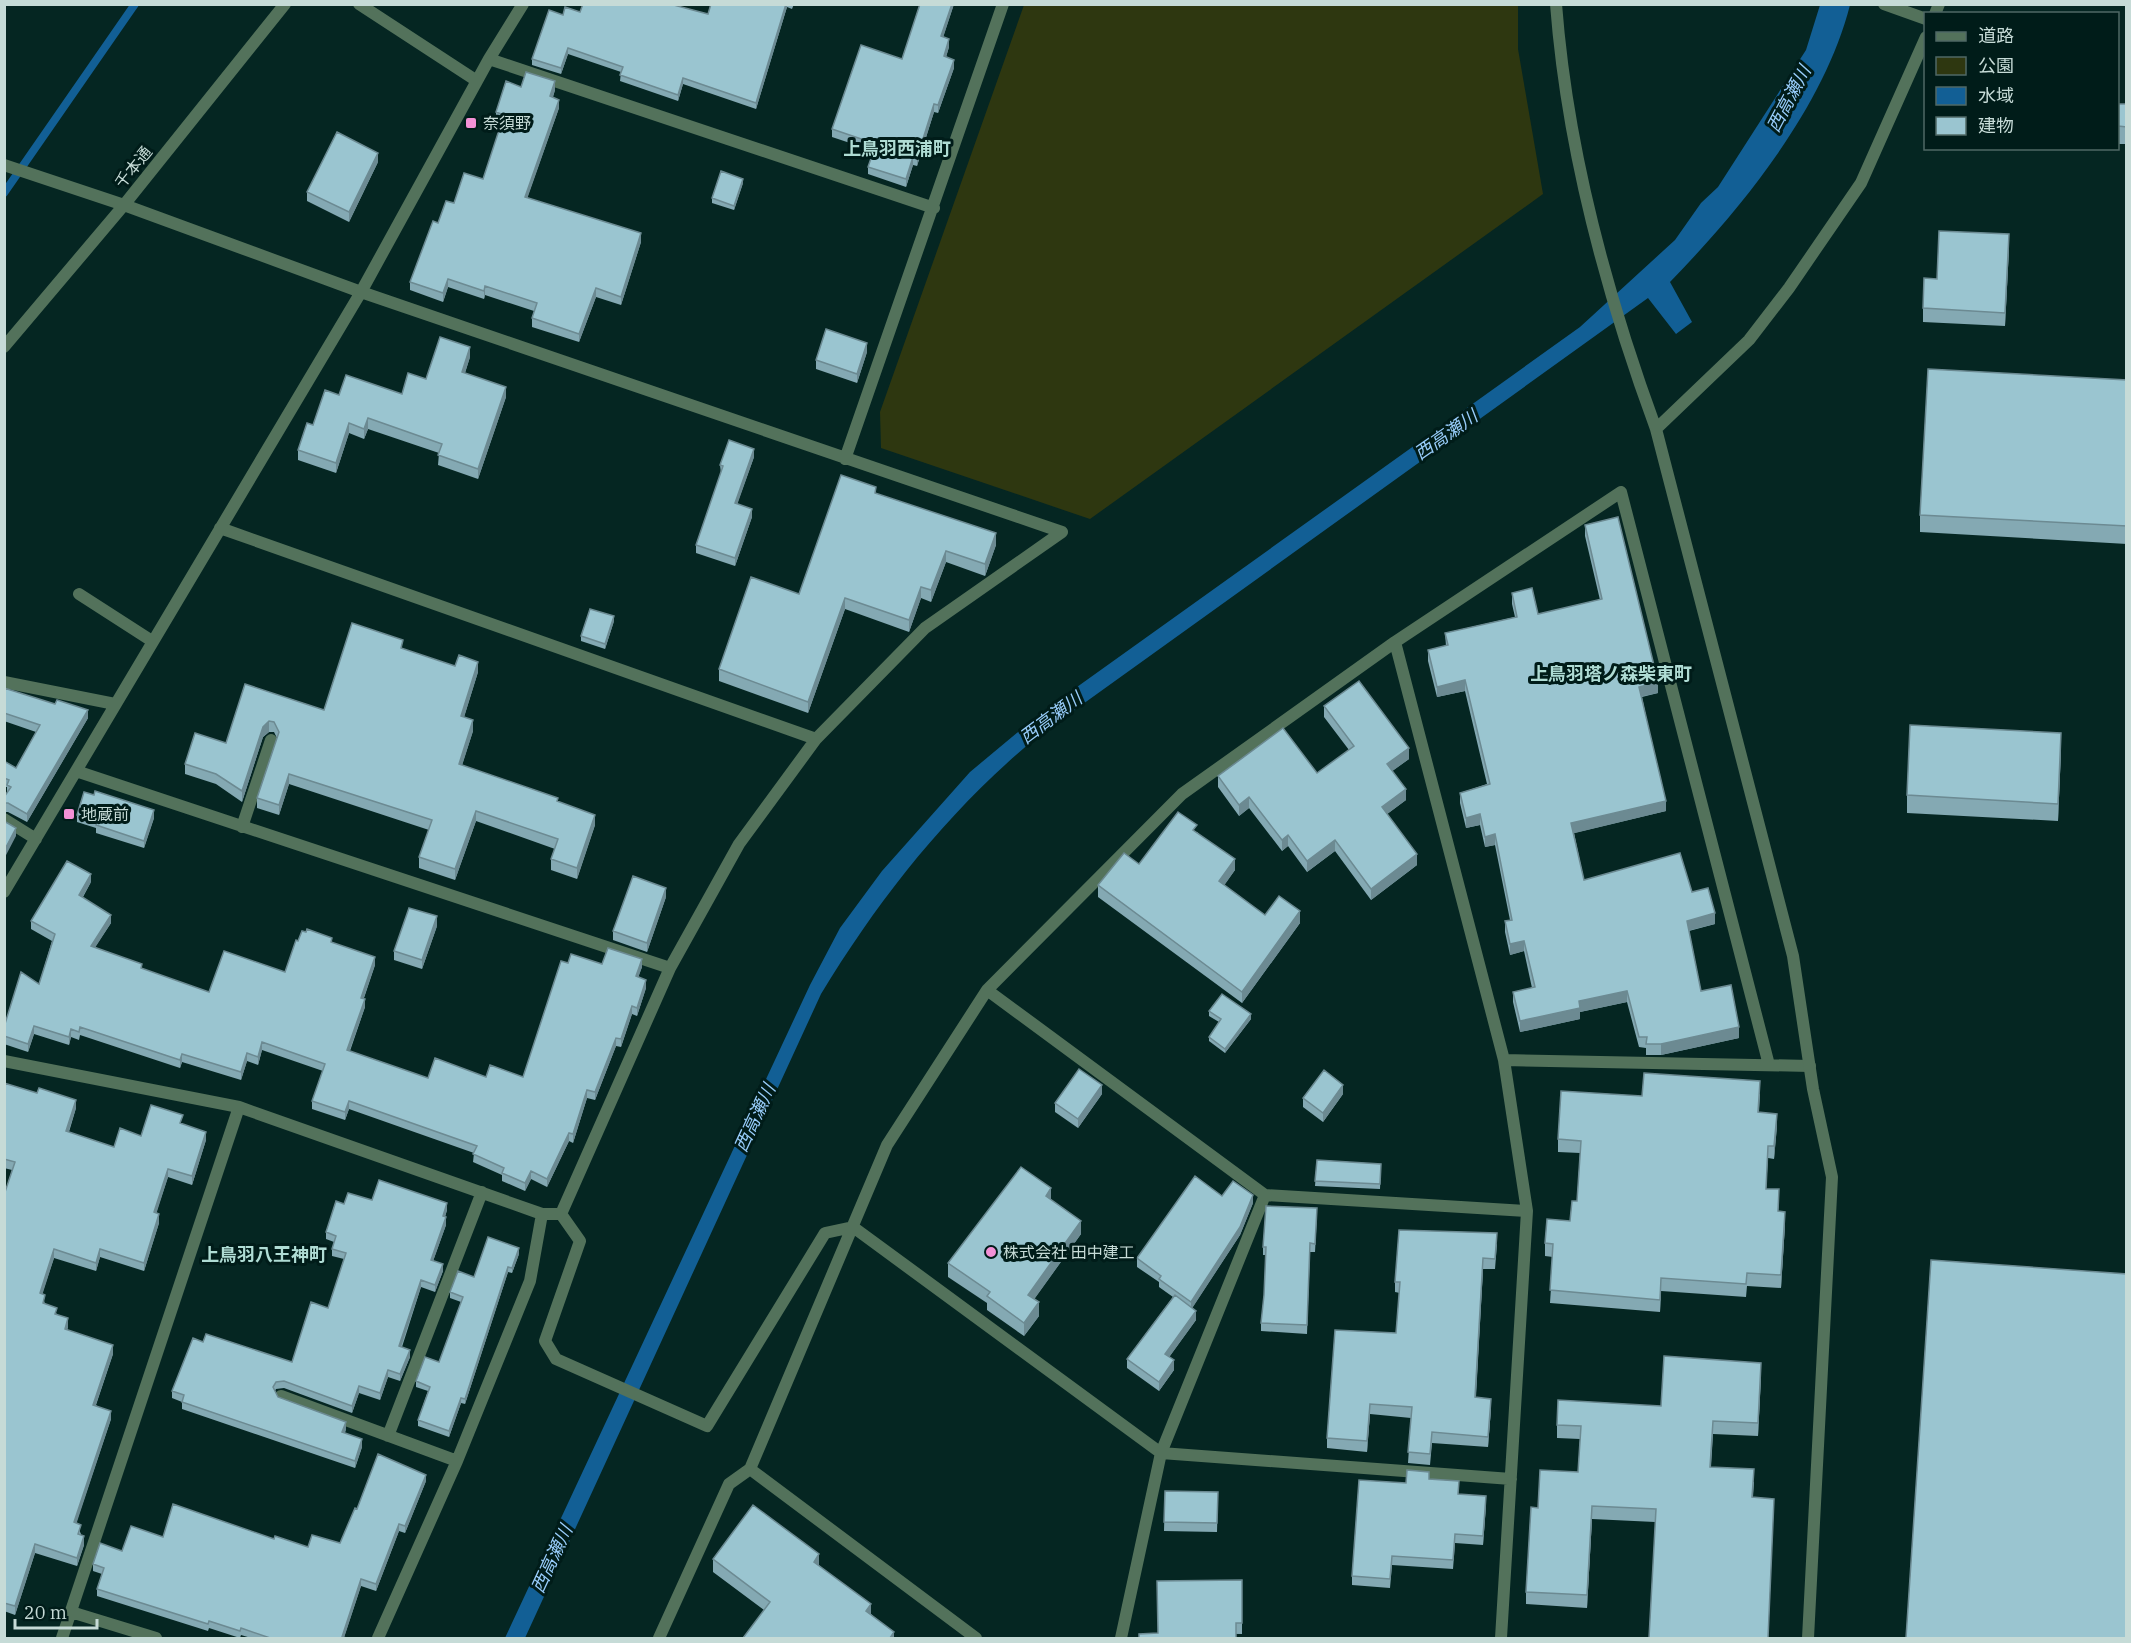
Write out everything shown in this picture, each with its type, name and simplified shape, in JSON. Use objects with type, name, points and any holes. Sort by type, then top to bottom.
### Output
[{"type":"street","name":"千本通","points":[[4,347],[124,205],[285,4]]},
{"type":"street","points":[[359,4],[477,81]]},
{"type":"street","points":[[4,892],[362,292],[489,59],[523,4]]},
{"type":"street","points":[[845,459],[1003,4]]},
{"type":"street","points":[[1556,4],[1561,74],[1591,216],[1642,391],[1656,429],[1793,956],[1810,1066],[1832,1177],[1808,1638]]},
{"type":"street","points":[[1884,4],[1920,17]]},
{"type":"street","points":[[1656,429],[1749,340],[1789,288],[1861,183],[1924,41]]},
{"type":"street","points":[[489,59],[934,208]]},
{"type":"street","points":[[4,165],[124,205],[362,292],[1062,532],[925,628],[816,739],[739,844],[670,968],[561,1214]]},
{"type":"street","points":[[659,1638],[729,1484],[750,1469],[887,1145],[987,990],[1182,794],[1395,642],[1621,492],[1769,1065]]},
{"type":"street","points":[[220,528],[816,739]]},
{"type":"street","points":[[79,594],[152,641]]},
{"type":"street","points":[[1395,642],[1504,1060],[1527,1211],[1501,1638]]},
{"type":"street","points":[[4,682],[116,704]]},
{"type":"street","points":[[242,826],[272,740]]},
{"type":"street","points":[[76,771],[670,968]]},
{"type":"street","points":[[4,819],[36,839]]},
{"type":"street","points":[[987,990],[1265,1195],[1527,1211]]},
{"type":"street","points":[[1504,1060],[1810,1066]]},
{"type":"street","points":[[4,1061],[238,1107],[542,1214],[561,1214]]},
{"type":"street","points":[[62,1638],[238,1107]]},
{"type":"street","points":[[388,1436],[482,1192]]},
{"type":"street","points":[[1121,1638],[1161,1453],[1265,1195]]},
{"type":"street","points":[[378,1638],[457,1461],[530,1281],[542,1214]]},
{"type":"street","points":[[561,1214],[580,1241],[546,1341],[556,1359],[707,1426],[825,1233],[853,1227],[1161,1453],[1511,1479]]},
{"type":"street","points":[[281,1396],[457,1461]]},
{"type":"street","points":[[750,1469],[976,1638]]},
{"type":"street","points":[[71,1611],[156,1638]]},
{"type":"green space","points":[[1024,5],[1518,5],[1518,49],[1543,194],[1090,519],[881,448],[880,412]]},
{"type":"water","name":"西高瀬川","points":[[1820,5],[1850,5],[1838,43],[1801,118],[1778,154],[1752,188],[1698,253],[1670,282],[1692,322],[1676,334],[1648,298],[1037,737],[974,794],[918,856],[867,923],[821,994],[525,1638],[505,1638],[810,985],[840,928],[882,871],[970,772],[1042,712],[1580,327],[1675,240],[1701,203],[1718,187],[1806,50]]},
{"type":"building","points":[[583,4],[670,4],[708,14],[711,4],[786,4],[756,103],[683,78],[678,95],[620,75],[623,67],[568,48],[561,68],[532,59],[549,10],[563,15],[565,7],[580,12]]},
{"type":"building","points":[[920,4],[952,4],[941,36],[949,39],[944,56],[954,60],[938,105],[934,104],[917,158],[913,157],[906,179],[868,167],[876,144],[832,129],[861,45],[902,59]]},
{"type":"building","points":[[526,72],[555,81],[550,96],[559,100],[525,197],[641,233],[621,297],[596,288],[579,334],[532,318],[537,303],[485,286],[484,291],[448,279],[443,293],[410,282],[433,221],[438,223],[446,201],[454,203],[464,173],[483,179],[504,115],[496,112],[506,81],[521,87]]},
{"type":"building","points":[[2119,104],[2127,104],[2127,127],[2119,126]]},
{"type":"building","points":[[337,132],[378,153],[349,212],[307,192]]},
{"type":"building","points":[[721,171],[743,179],[734,206],[712,198]]},
{"type":"building","points":[[1939,231],[2009,234],[2005,313],[1923,308],[1924,278],[1937,279]]},
{"type":"building","points":[[826,329],[867,343],[857,374],[816,360]]},
{"type":"building","points":[[440,337],[470,347],[462,372],[506,387],[478,469],[438,455],[442,444],[368,418],[364,429],[349,423],[336,463],[298,450],[307,423],[313,425],[325,390],[339,395],[346,375],[402,394],[408,373],[426,379]]},
{"type":"building","points":[[1928,369],[2127,380],[2127,526],[1920,515]]},
{"type":"building","points":[[729,440],[754,449],[735,503],[752,509],[735,558],[696,545],[723,466],[720,465]]},
{"type":"building","points":[[841,475],[876,487],[875,493],[996,533],[985,564],[946,551],[931,590],[921,587],[909,620],[845,598],[808,702],[719,669],[751,577],[799,594]]},
{"type":"building","points":[[1618,517],[1658,682],[1639,687],[1666,801],[1571,823],[1584,880],[1680,853],[1692,892],[1708,888],[1715,913],[1687,921],[1701,991],[1731,985],[1739,1027],[1661,1044],[1646,1044],[1647,1037],[1639,1037],[1627,991],[1579,1001],[1580,1008],[1520,1021],[1513,992],[1535,987],[1524,941],[1510,944],[1505,921],[1512,920],[1495,834],[1485,837],[1480,814],[1466,818],[1460,793],[1490,784],[1465,680],[1437,687],[1428,650],[1448,645],[1445,633],[1517,617],[1512,593],[1532,588],[1538,614],[1602,599],[1585,525]]},
{"type":"building","points":[[590,609],[614,616],[605,644],[581,636]]},
{"type":"building","points":[[352,623],[403,640],[401,648],[455,666],[459,655],[478,662],[461,716],[473,720],[459,764],[558,798],[557,801],[595,815],[577,868],[551,859],[558,839],[476,811],[455,869],[419,857],[432,820],[289,774],[279,805],[257,798],[279,732],[274,722],[269,721],[263,727],[242,791],[216,774],[185,764],[195,733],[226,743],[245,684],[324,710]]},
{"type":"building","points":[[1359,681],[1409,748],[1387,764],[1406,789],[1382,807],[1417,854],[1371,889],[1335,840],[1307,861],[1288,835],[1282,840],[1249,797],[1239,805],[1218,776],[1283,728],[1317,773],[1354,746],[1324,706]]},
{"type":"building","points":[[4,688],[55,704],[57,700],[88,710],[27,814],[4,803],[4,797],[11,787],[7,785],[9,780],[4,778],[4,761],[16,768],[40,725],[4,713]]},
{"type":"building","points":[[1910,725],[2061,733],[2058,804],[1907,795]]},
{"type":"building","points":[[95,791],[154,810],[144,841],[96,825],[97,821],[77,815],[84,792],[94,795]]},
{"type":"building","points":[[1178,812],[1197,825],[1193,830],[1235,859],[1219,881],[1265,915],[1279,896],[1300,911],[1242,992],[1098,885],[1124,853],[1139,864]]},
{"type":"building","points":[[4,821],[16,828],[4,851]]},
{"type":"building","points":[[67,861],[91,874],[79,895],[111,915],[91,946],[142,964],[141,968],[209,992],[224,951],[285,972],[296,940],[298,941],[302,931],[306,932],[307,929],[332,938],[331,942],[375,957],[361,998],[365,999],[347,1050],[428,1078],[435,1058],[486,1077],[490,1065],[523,1077],[561,961],[568,963],[571,954],[602,964],[608,948],[642,959],[636,976],[646,980],[637,1008],[632,1006],[621,1039],[616,1038],[595,1092],[587,1090],[573,1134],[569,1133],[547,1179],[531,1171],[525,1183],[502,1173],[504,1168],[473,1154],[477,1146],[349,1101],[345,1112],[312,1101],[325,1064],[262,1042],[258,1057],[247,1053],[241,1072],[182,1054],[180,1060],[80,1027],[79,1032],[71,1029],[69,1037],[34,1026],[28,1044],[4,1036],[4,1027],[21,972],[39,984],[55,934],[31,921]]},
{"type":"building","points":[[633,876],[666,888],[647,943],[613,931]]},
{"type":"building","points":[[409,908],[437,916],[422,960],[394,951]]},
{"type":"building","points":[[1222,994],[1251,1014],[1225,1049],[1209,1037],[1221,1019],[1209,1011]]},
{"type":"building","points":[[1079,1069],[1102,1085],[1078,1119],[1055,1103]]},
{"type":"building","points":[[1324,1070],[1343,1085],[1323,1113],[1303,1098]]},
{"type":"building","points":[[1644,1073],[1760,1081],[1758,1112],[1777,1114],[1774,1146],[1768,1146],[1766,1189],[1779,1189],[1778,1211],[1785,1212],[1781,1275],[1747,1273],[1746,1284],[1661,1278],[1660,1300],[1550,1290],[1553,1244],[1545,1243],[1547,1219],[1570,1221],[1572,1201],[1577,1201],[1581,1141],[1558,1139],[1561,1091],[1642,1096]]},
{"type":"building","points":[[4,1083],[37,1093],[39,1088],[76,1100],[66,1131],[114,1147],[120,1128],[141,1136],[151,1105],[183,1115],[180,1123],[206,1132],[192,1176],[168,1169],[154,1212],[159,1214],[144,1263],[100,1249],[96,1263],[54,1249],[40,1293],[45,1295],[43,1303],[57,1308],[55,1314],[68,1318],[65,1329],[113,1345],[93,1405],[111,1411],[74,1522],[81,1525],[78,1534],[84,1536],[77,1558],[35,1544],[15,1606],[4,1603],[4,1195],[15,1162],[4,1159]]},
{"type":"building","points":[[1317,1160],[1381,1164],[1380,1184],[1315,1181]]},
{"type":"building","points":[[1021,1167],[1051,1188],[1046,1196],[1081,1221],[1028,1295],[1039,1302],[1024,1323],[987,1296],[990,1292],[948,1263]]},
{"type":"building","points":[[1195,1176],[1222,1196],[1233,1181],[1253,1195],[1240,1227],[1191,1302],[1159,1279],[1161,1276],[1137,1258]]},
{"type":"building","points":[[379,1180],[447,1203],[443,1216],[446,1217],[431,1260],[443,1264],[435,1285],[421,1280],[399,1346],[410,1350],[400,1374],[388,1370],[380,1393],[359,1386],[352,1406],[284,1381],[276,1382],[273,1387],[278,1397],[346,1422],[342,1432],[362,1439],[355,1461],[182,1402],[184,1395],[172,1391],[193,1338],[203,1342],[206,1334],[292,1362],[311,1302],[328,1308],[346,1253],[332,1249],[336,1236],[326,1232],[336,1201],[344,1204],[348,1193],[372,1200]]},
{"type":"building","points":[[1266,1206],[1317,1208],[1315,1244],[1310,1243],[1307,1325],[1261,1323],[1264,1295],[1266,1247],[1263,1247]]},
{"type":"building","points":[[1399,1230],[1497,1233],[1495,1259],[1483,1258],[1475,1397],[1491,1399],[1488,1437],[1432,1432],[1430,1454],[1408,1452],[1412,1407],[1370,1404],[1367,1441],[1327,1438],[1335,1330],[1396,1333],[1400,1282],[1395,1282]]},
{"type":"building","points":[[488,1237],[519,1248],[512,1268],[508,1267],[465,1399],[461,1398],[449,1431],[418,1420],[430,1387],[416,1381],[425,1357],[439,1362],[463,1297],[450,1292],[458,1271],[474,1277]]},
{"type":"building","points":[[1931,1260],[2127,1274],[2127,1638],[1906,1638]]},
{"type":"building","points":[[1175,1295],[1196,1311],[1165,1354],[1174,1360],[1159,1382],[1127,1359]]},
{"type":"building","points":[[1664,1356],[1761,1363],[1758,1423],[1713,1421],[1710,1467],[1754,1469],[1752,1497],[1774,1499],[1768,1638],[1649,1638],[1656,1509],[1592,1506],[1587,1595],[1526,1592],[1531,1507],[1538,1508],[1540,1470],[1578,1472],[1581,1426],[1557,1425],[1558,1400],[1661,1406]]},
{"type":"building","points":[[378,1454],[426,1475],[405,1526],[399,1524],[376,1584],[361,1579],[342,1637],[347,1638],[270,1638],[241,1628],[240,1631],[209,1621],[208,1624],[97,1589],[104,1568],[93,1564],[100,1543],[122,1551],[131,1526],[163,1537],[173,1504],[274,1539],[275,1536],[308,1547],[312,1535],[340,1543],[355,1508],[357,1509]]},
{"type":"building","points":[[1407,1470],[1429,1472],[1429,1479],[1459,1481],[1458,1494],[1486,1496],[1483,1536],[1455,1534],[1453,1560],[1392,1556],[1390,1579],[1352,1576],[1359,1480],[1406,1483]]},
{"type":"building","points":[[1165,1491],[1218,1492],[1217,1523],[1164,1522]]},
{"type":"building","points":[[753,1505],[819,1554],[814,1562],[871,1604],[866,1611],[894,1632],[890,1638],[743,1638],[770,1602],[713,1559]]},
{"type":"building","points":[[1242,1580],[1242,1623],[1236,1623],[1236,1638],[1139,1638],[1139,1634],[1158,1633],[1157,1581]]},
{"type":"waterway","points":[[4,193],[135,4]]},
{"type":"place","name":"奈須野","points":[[471,123]]},
{"type":"place","name":"地蔵前","points":[[69,814]]},
{"type":"place","name":"株式会社 田中建工","points":[[991,1252]]},
{"type":"district","name":"上鳥羽西浦町","points":[[897,149]]},
{"type":"district","name":"上鳥羽塔ノ森柴東町","points":[[1611,674]]},
{"type":"district","name":"上鳥羽八王神町","points":[[264,1255]]}]
